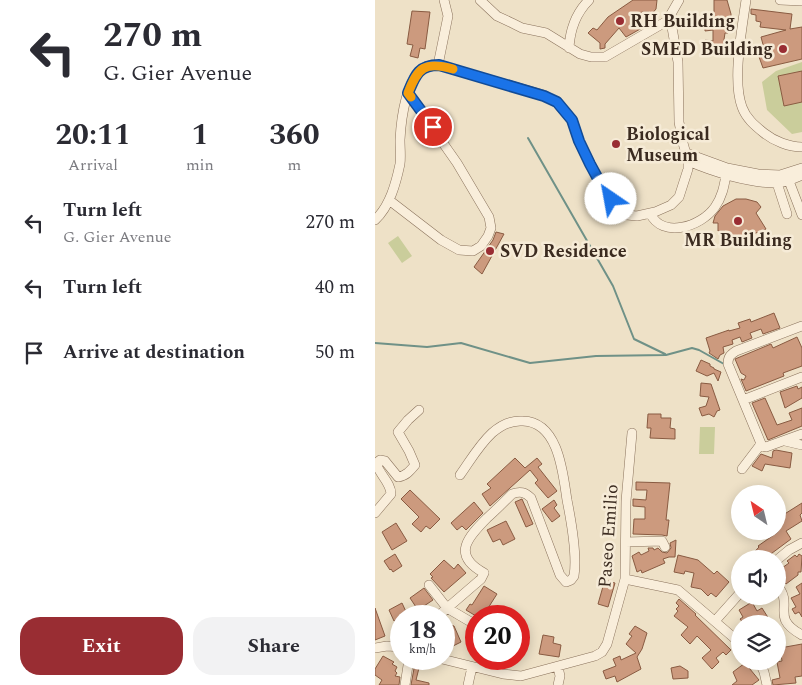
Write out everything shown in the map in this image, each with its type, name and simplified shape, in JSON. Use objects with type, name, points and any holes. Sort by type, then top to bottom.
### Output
[{"type":"street","points":[[439,65],[449,16],[444,0]]},
{"type":"street","points":[[480,0],[497,16],[522,28],[546,33],[569,48],[591,57],[605,57],[654,30],[667,21],[679,0]]},
{"type":"street","points":[[569,48],[575,19],[589,0]]},
{"type":"street","points":[[746,0],[737,82],[742,108],[751,122],[771,138],[792,147],[802,147]]},
{"type":"street","points":[[780,0],[802,2]]},
{"type":"street","points":[[375,220],[389,200],[400,162],[401,117],[408,93],[415,75],[429,65],[439,65],[544,96],[557,102],[572,120],[590,164],[603,188],[620,210],[627,216],[637,216],[671,205],[679,197],[688,169],[679,122],[678,62],[670,16]]},
{"type":"street","points":[[389,200],[441,240],[459,250],[473,251],[481,246],[491,228],[489,217],[457,163],[408,93]]},
{"type":"street","points":[[687,157],[758,174],[780,175],[802,168]]},
{"type":"street","points":[[687,157],[726,174],[777,183],[789,181],[802,175]]},
{"type":"street","points":[[650,213],[654,221],[662,226],[678,228],[699,221],[714,209],[723,195],[726,174]]},
{"type":"street","points":[[789,181],[802,215]]},
{"type":"street","points":[[777,183],[787,214]]},
{"type":"street","points":[[802,326],[730,355],[728,364],[761,444],[766,447],[802,434]]},
{"type":"street","points":[[743,400],[802,377]]},
{"type":"street","points":[[375,513],[391,494],[391,489],[376,464],[379,460],[385,461],[397,477],[404,476],[415,464],[398,432],[407,420],[419,410]]},
{"type":"street","points":[[451,605],[481,579],[484,572],[474,566],[468,559],[465,551],[466,544],[471,535],[512,494],[519,492],[526,494],[534,504],[562,580],[566,582],[575,576],[570,516],[562,467],[554,442],[539,425],[528,421],[516,420],[506,423],[484,442],[460,475]]},
{"type":"street","name":"Paseo Emilio","points":[[482,670],[520,681],[601,652],[607,644],[625,578],[626,501],[632,433]]},
{"type":"street","points":[[785,441],[802,445]]},
{"type":"street","points":[[742,469],[761,444]]},
{"type":"street","points":[[626,542],[662,541],[665,547]]},
{"type":"street","points":[[786,552],[802,543]]},
{"type":"street","points":[[625,578],[678,590],[731,635]]},
{"type":"street","points":[[429,585],[445,605]]},
{"type":"street","points":[[715,621],[731,603]]},
{"type":"street","points":[[785,605],[784,618],[786,624],[802,635]]},
{"type":"street","points":[[375,648],[390,646]]},
{"type":"street","points":[[558,667],[560,676],[558,685]]},
{"type":"street","points":[[405,685],[407,670]]},
{"type":"street","points":[[468,685],[471,670]]},
{"type":"street","points":[[763,670],[767,685]]},
{"type":"green space","points":[[802,62],[802,132],[792,134],[767,110],[762,82],[776,71]]},
{"type":"green space","points":[[398,236],[412,256],[402,263],[388,243]]},
{"type":"green space","points":[[700,427],[715,427],[714,454],[699,454]]},
{"type":"building","name":"RH Building","points":[[633,0],[657,0],[656,9],[651,15],[649,12],[642,12],[633,17],[642,28],[626,37],[619,28],[605,44],[605,48],[600,49],[600,43],[588,33],[593,28],[597,30],[608,17]]},
{"type":"building","points":[[714,0],[727,0],[731,14],[731,20],[728,20],[728,33],[725,33],[722,53],[712,52],[706,49],[706,45],[704,45],[705,40],[713,41],[713,30],[705,31],[705,13],[714,12]]},
{"type":"building","name":"SMED Building","points":[[751,9],[792,14],[790,29],[802,27],[802,59],[763,68],[758,54],[765,52],[761,37],[786,30],[760,27],[761,22],[756,21],[756,15],[751,14]]},
{"type":"building","points":[[412,11],[430,12],[425,49],[420,48],[418,58],[410,56],[413,45],[407,44]]},
{"type":"building","points":[[802,71],[802,102],[784,106],[778,76]]},
{"type":"building","name":"MR Building","points":[[736,199],[757,202],[761,207],[756,213],[766,229],[728,244],[725,231],[718,231],[718,223],[713,223],[715,216],[723,206]]},
{"type":"building","name":"SVD Residence","points":[[496,232],[504,234],[482,274],[474,267],[493,240]]},
{"type":"building","points":[[774,313],[780,328],[763,334],[761,329],[750,333],[752,338],[742,342],[740,337],[732,340],[733,344],[723,347],[724,353],[718,359],[709,353],[706,338],[740,328],[738,323],[750,319],[751,322]]},
{"type":"building","points":[[797,337],[802,348],[802,366],[783,373],[784,376],[746,391],[741,379],[744,380],[746,376],[741,373],[735,359],[771,344],[773,348]]},
{"type":"building","points":[[701,360],[721,372],[718,381],[714,373],[707,376],[696,371]]},
{"type":"building","points":[[701,383],[711,384],[720,410],[717,411],[714,417],[709,414],[702,416],[699,408],[706,406],[709,397],[700,396]]},
{"type":"building","points":[[797,386],[798,389],[802,387],[802,398],[785,408],[780,392]]},
{"type":"building","points":[[765,398],[777,425],[792,420],[789,413],[802,408],[802,426],[768,440],[752,403]]},
{"type":"building","points":[[648,414],[661,414],[661,418],[671,418],[670,428],[675,429],[675,439],[650,438],[651,428],[647,428]]},
{"type":"building","points":[[773,451],[792,453],[790,468],[765,464],[762,471],[752,466],[761,454],[772,458]]},
{"type":"building","points":[[515,458],[525,468],[537,458],[542,464],[538,467],[557,491],[548,498],[535,483],[538,480],[530,470],[490,506],[482,494],[491,488],[487,484]]},
{"type":"building","points":[[636,482],[670,483],[666,520],[669,520],[667,536],[633,534],[634,519],[645,519],[645,507],[633,506],[633,499],[646,500],[647,490],[636,490]]},
{"type":"building","points":[[410,490],[440,519],[430,529],[426,526],[421,532],[412,524],[419,517],[401,499]]},
{"type":"building","points":[[522,499],[533,524],[526,527],[515,502]]},
{"type":"building","points":[[554,500],[557,505],[554,508],[560,516],[552,522],[542,509]]},
{"type":"building","points":[[474,502],[483,513],[466,530],[462,526],[457,530],[451,523]]},
{"type":"building","points":[[802,503],[802,513],[800,515],[802,521],[786,531],[786,513]]},
{"type":"building","points":[[506,521],[515,539],[503,545],[500,539],[493,542],[487,530]]},
{"type":"building","points":[[396,523],[407,541],[392,550],[382,532]]},
{"type":"building","points":[[786,531],[791,539],[776,550],[756,550],[758,546],[767,540],[786,540]]},
{"type":"building","points":[[676,540],[675,557],[663,559],[665,563],[642,573],[641,570],[637,572],[632,556],[639,552],[641,555],[649,551],[648,548],[653,548],[654,550],[658,548],[662,552],[667,553],[671,548],[670,543]]},
{"type":"building","points":[[395,554],[402,566],[393,572],[384,561]]},
{"type":"building","points":[[799,554],[802,556],[801,572],[798,572],[798,575],[786,584],[786,565],[789,563],[787,561],[795,555],[797,557]]},
{"type":"building","points":[[678,555],[698,560],[714,574],[717,571],[729,582],[716,597],[711,593],[708,596],[701,589],[691,587],[694,573],[685,571],[684,574],[674,572]]},
{"type":"building","points":[[444,560],[454,569],[458,564],[466,573],[444,592],[431,578],[433,577],[430,574]]},
{"type":"building","points":[[608,581],[615,583],[608,607],[598,604],[604,583],[608,583]]},
{"type":"building","points":[[802,583],[802,617],[799,612],[795,614],[792,609],[796,607],[791,598],[800,594],[796,587]]},
{"type":"building","points":[[484,586],[497,594],[490,605],[472,605]]},
{"type":"building","points":[[424,588],[433,600],[426,605],[415,605],[410,598]]},
{"type":"building","points":[[679,599],[731,650],[726,655],[723,652],[716,658],[719,662],[712,669],[702,658],[711,650],[697,636],[690,644],[681,635],[688,627],[674,616],[679,606],[676,603]]},
{"type":"building","points":[[747,605],[754,605],[757,611],[762,608],[766,615],[742,615],[739,610]]},
{"type":"building","points":[[375,608],[385,636],[375,640]]},
{"type":"building","points":[[635,626],[647,633],[642,649],[637,657],[641,669],[617,682],[615,676],[606,679],[603,671],[616,666],[613,659],[620,656],[621,660],[636,653],[626,644],[632,636],[629,634]]},
{"type":"building","points":[[455,628],[461,642],[455,645]]},
{"type":"building","points":[[543,635],[554,637],[553,643],[561,645],[559,657],[539,654]]},
{"type":"building","points":[[802,644],[802,676],[795,677],[796,683],[773,685],[772,680],[780,678],[778,670],[786,670],[786,647]]},
{"type":"building","points":[[383,656],[390,660],[390,670],[396,670],[397,673],[395,676],[400,677],[399,685],[379,685],[382,680],[375,675],[375,669]]},
{"type":"building","points":[[680,666],[688,671],[688,678],[673,679],[671,668]]},
{"type":"building","points":[[414,670],[418,670],[416,680],[429,683],[429,685],[411,685]]},
{"type":"building","points":[[736,670],[751,670],[759,680],[752,685],[732,685],[737,681],[733,672]]},
{"type":"waterway","points":[[528,138],[613,286],[634,339],[665,354]]},
{"type":"waterway","points":[[375,343],[427,347],[461,343],[530,363],[596,356],[666,355],[692,348],[724,364]]},
{"type":"slow traffic","points":[[411,97],[408,93],[415,75],[422,69],[429,65],[439,65],[453,69]]},
{"type":"place","name":"RH Building","points":[[620,21]]},
{"type":"place","name":"SMED Building","points":[[783,49]]},
{"type":"place","name":"Biological Museum","points":[[616,144]]},
{"type":"place","name":"MR Building","points":[[738,221]]},
{"type":"place","name":"SVD Residence","points":[[490,251]]},
{"type":"route","points":[[433,127],[408,93],[415,75],[429,65],[439,65],[544,96],[557,102],[572,120],[590,164],[611,199]]}]
